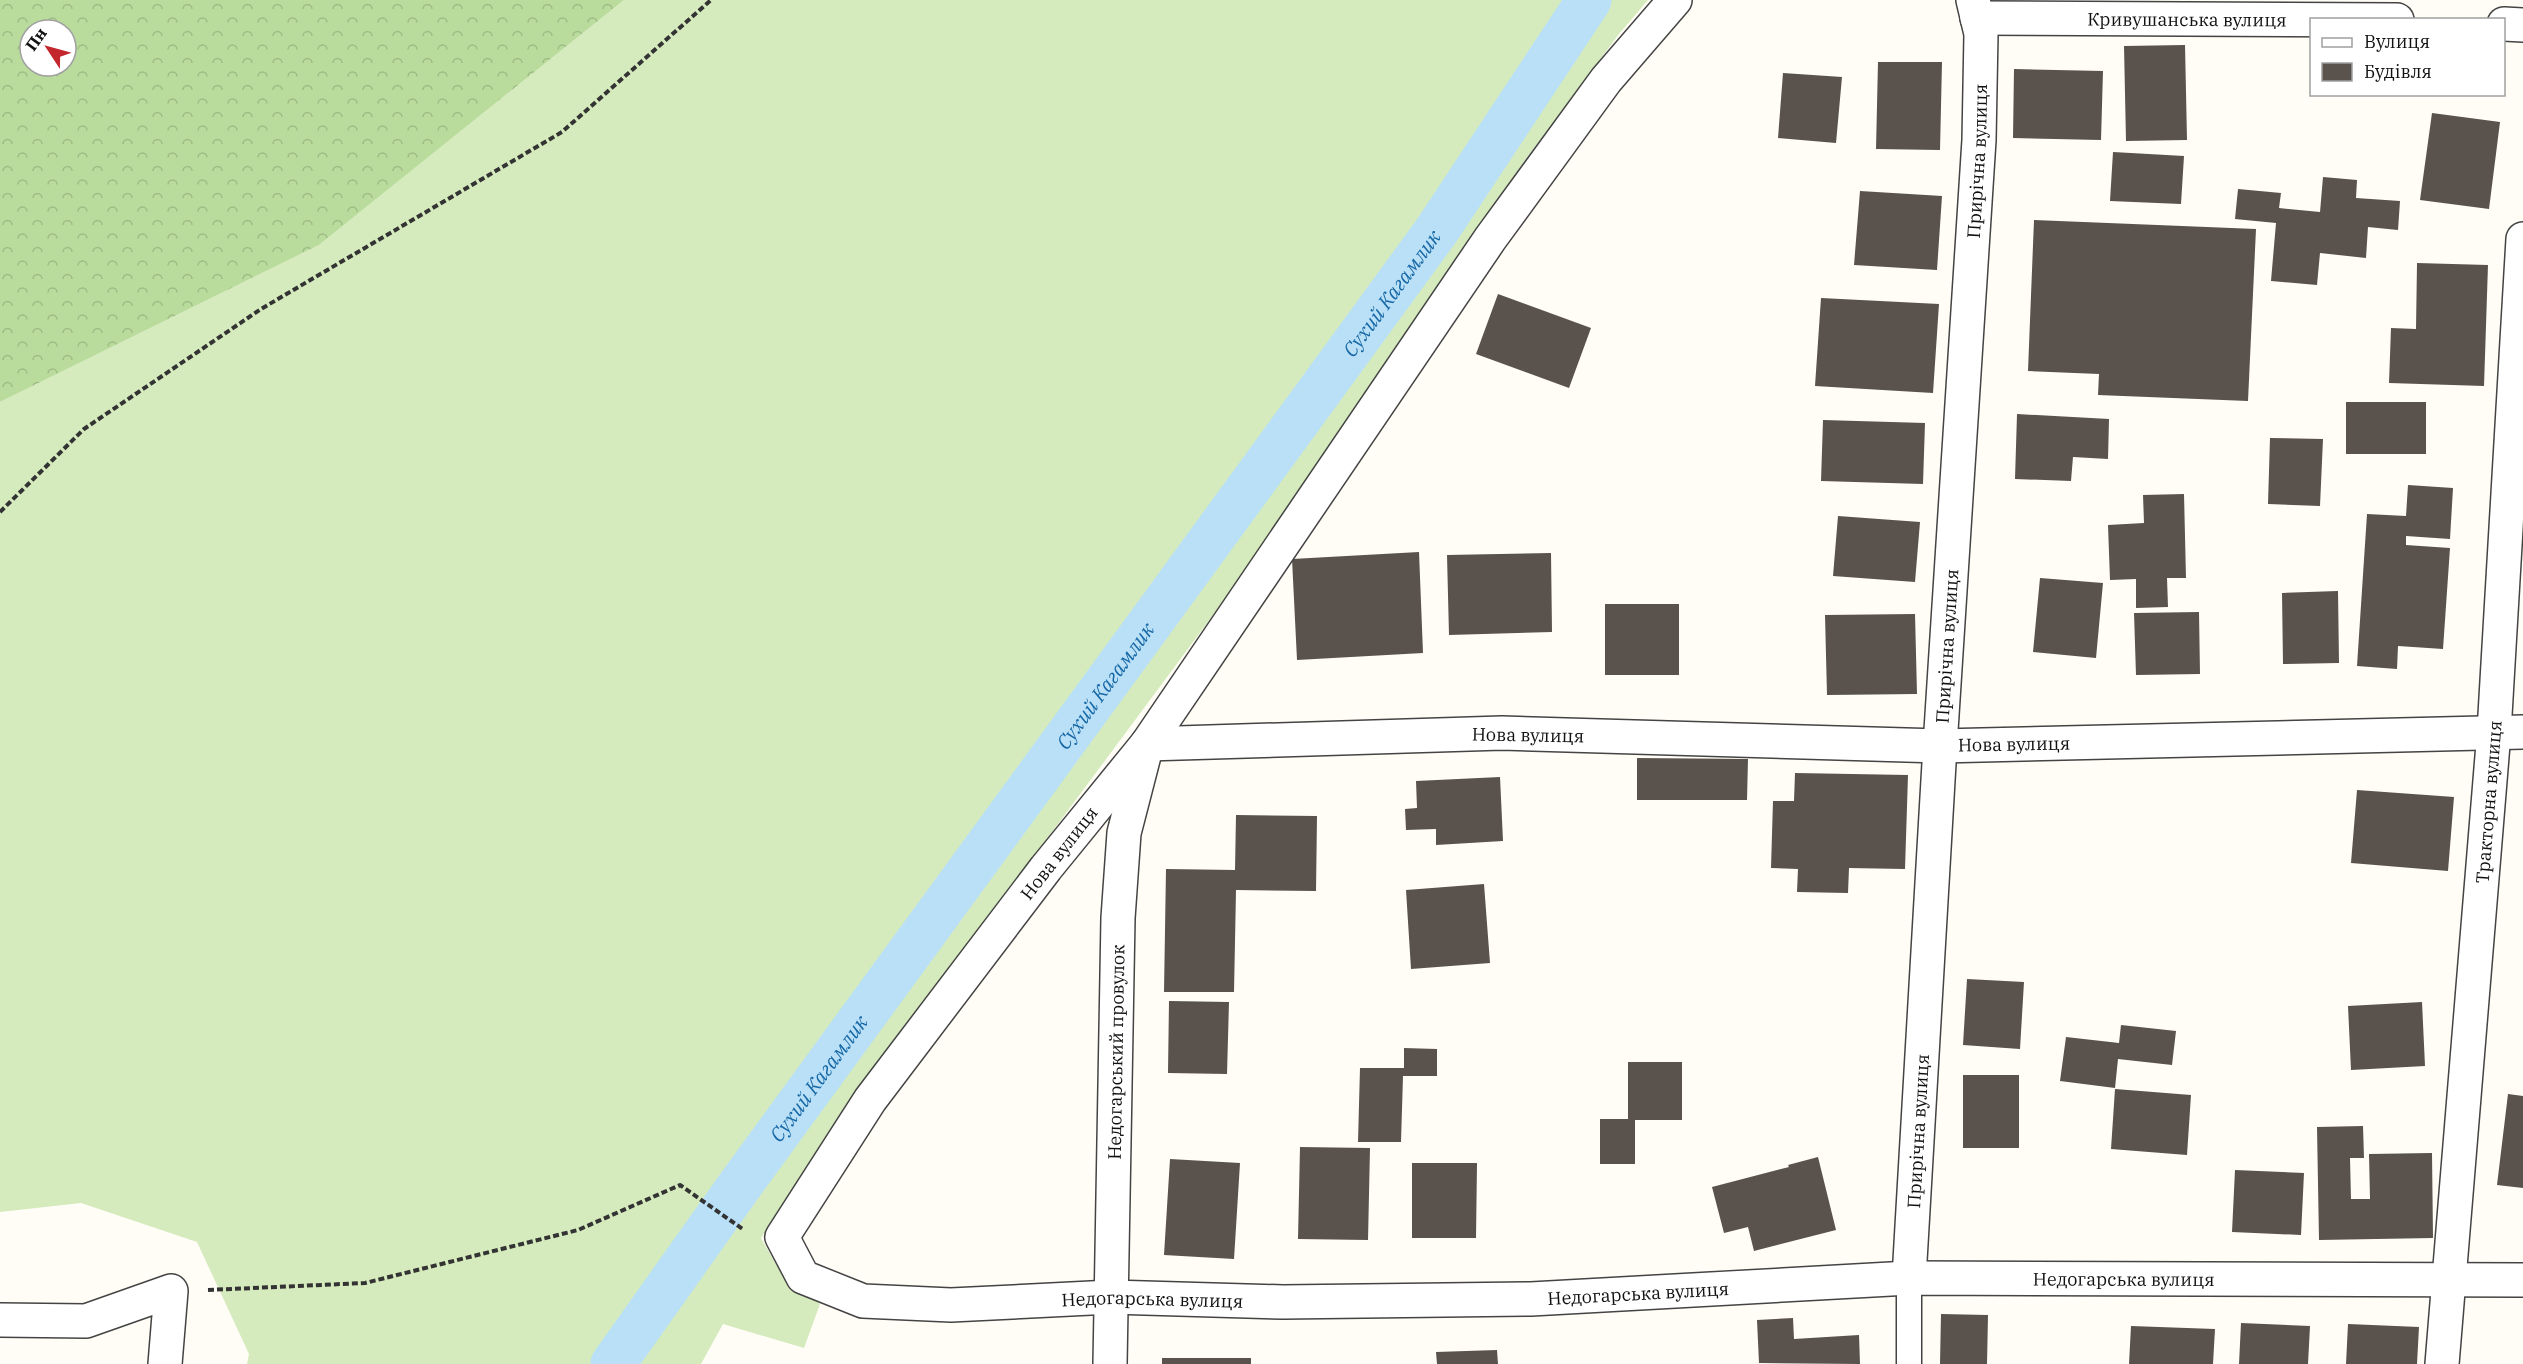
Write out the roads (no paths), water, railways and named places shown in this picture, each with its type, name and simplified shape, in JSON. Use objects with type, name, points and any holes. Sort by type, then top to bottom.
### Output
[{"type":"street","points":[[1147,744],[1490,239],[1606,80],[1675,0]]},
{"type":"street","name":"Кривушанська вулиця","points":[[1975,9],[2320,18]]},
{"type":"street","name":"Прирічна вулиця","points":[[1909,1278],[1940,746],[1980,140],[1981,34],[1975,9]]},
{"type":"street","points":[[2505,24],[2523,25]]},
{"type":"street","name":"Тракторна вулиця","points":[[2442,1364],[2449,1279],[2509,732],[2523,239]]},
{"type":"street","name":"Нова вулиця","points":[[782,1237],[870,1100],[1046,868],[1147,744],[1502,733],[1940,746],[2509,732]]},
{"type":"street","name":"Недогарський провулок","points":[[1110,1364],[1118,918],[1124,833],[1147,744]]},
{"type":"street","name":"Недогарська вулиця","points":[[782,1237],[803,1278],[862,1301],[951,1305],[1112,1297],[1283,1302],[1532,1299],[1909,1278],[2523,1280]]},
{"type":"street","points":[[0,1320],[86,1321],[171,1291],[165,1364]]},
{"type":"lane","name":"Прирічна вулиця","points":[[1909,1278],[1909,1364]]},
{"type":"waterway","name":"Сухий Кагамлик","points":[[613,1364],[740,1185],[1437,230],[1589,0]]}]
